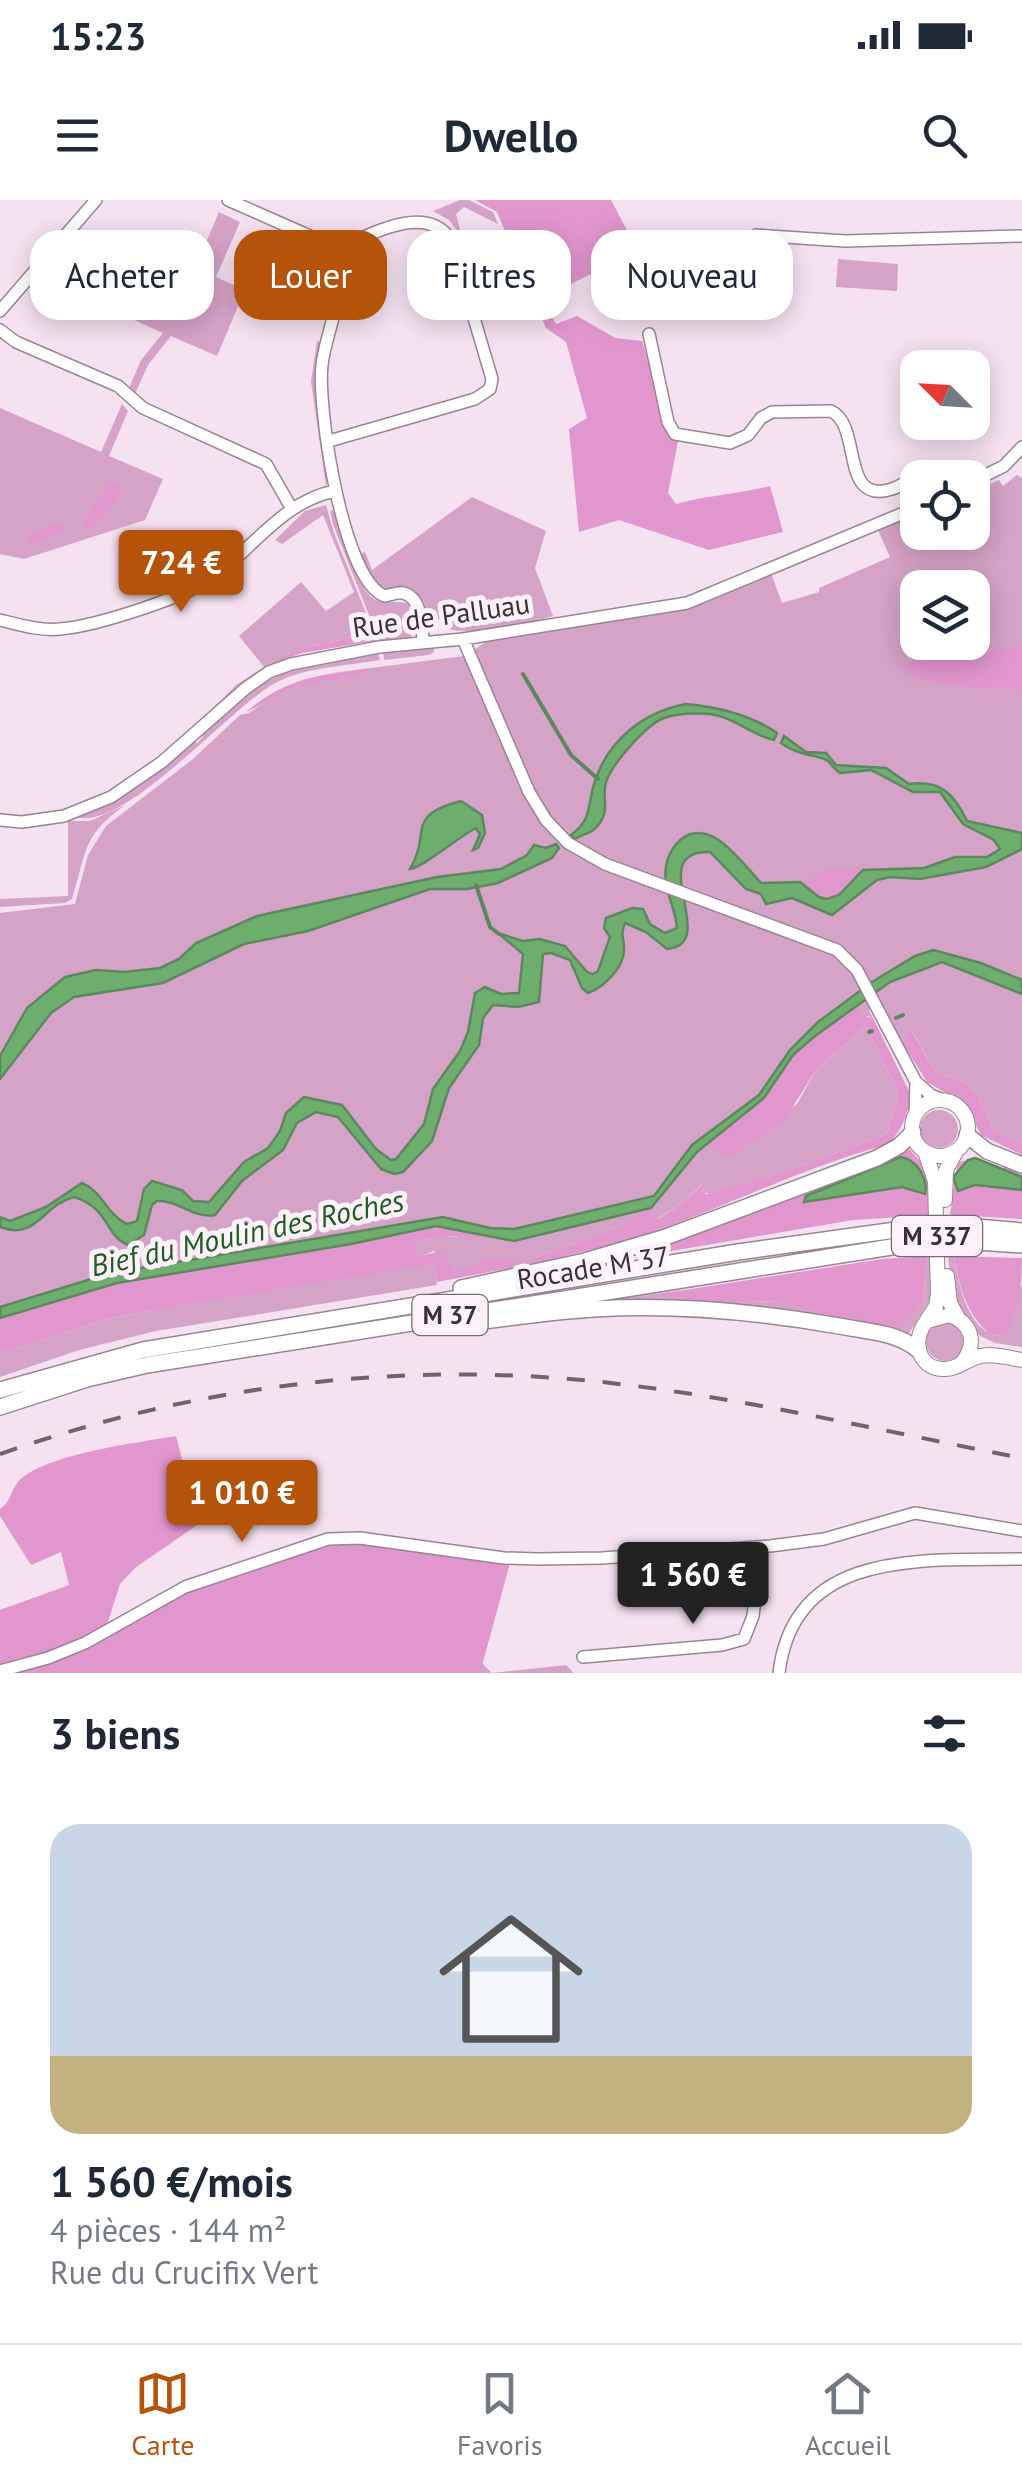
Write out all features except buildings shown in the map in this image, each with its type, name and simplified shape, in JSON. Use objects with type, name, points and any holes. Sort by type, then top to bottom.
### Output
[{"type":"highway","points":[[914,1124],[899,1146],[877,1158],[663,1238],[585,1261],[426,1295],[412,1314],[430,1328],[594,1309],[708,1310],[808,1321],[886,1335],[918,1350]]},
{"type":"highway","points":[[967,1135],[986,1151],[1022,1165]]},
{"type":"highway","name":"Rocade M 37","points":[[0,1407],[87,1379],[147,1365],[738,1252],[1022,1231]]},
{"type":"highway","name":"Rocade M 37","points":[[977,1234],[1022,1245]]},
{"type":"highway","name":"Rocade M 37","points":[[0,1390],[144,1350],[412,1314]]},
{"type":"main road","points":[[943,1100],[963,1112],[967,1135],[957,1150],[942,1156],[924,1151],[914,1124],[928,1103],[943,1100]]},
{"type":"main road","name":"M 337","points":[[957,1150],[948,1164],[945,1187],[948,1292],[958,1318]]},
{"type":"main road","name":"M 337","points":[[924,1151],[936,1182],[938,1294],[927,1320]]},
{"type":"main road","points":[[942,1314],[958,1318],[986,1343],[1022,1356],[988,1355],[946,1369],[937,1368],[928,1364],[918,1350],[918,1334],[927,1320],[942,1314]]},
{"type":"main road","points":[[962,1363],[971,1348],[970,1331]]},
{"type":"street","points":[[0,311],[96,200]]},
{"type":"street","points":[[233,201],[297,230]]},
{"type":"street","points":[[329,441],[475,399],[490,389],[492,379],[451,240],[442,228],[428,221],[411,220],[386,230]]},
{"type":"street","points":[[793,237],[845,241],[1022,236]]},
{"type":"street","points":[[330,320],[322,364],[335,491],[348,537],[368,586],[385,596],[402,592],[418,607],[423,642]]},
{"type":"street","points":[[0,330],[16,342],[118,386],[144,408],[266,464],[292,508]]},
{"type":"street","points":[[649,334],[668,422],[675,434],[730,442],[748,435],[761,418],[772,412],[831,411],[844,422],[857,477],[864,487],[880,491],[900,486]]},
{"type":"street","points":[[990,473],[1004,466],[1022,447]]},
{"type":"street","points":[[0,620],[36,629],[78,626],[188,591],[218,574],[292,508],[313,496],[335,491]]},
{"type":"street","name":"Rue de Palluau","points":[[0,820],[22,822],[64,816],[111,797],[162,762],[246,688],[280,668],[301,661],[423,642],[463,640],[696,600],[900,514]]},
{"type":"street","points":[[463,640],[529,792],[546,820],[566,841],[605,864],[821,943],[849,960],[916,1082],[943,1100]]},
{"type":"street","points":[[914,1124],[916,1082]]},
{"type":"street","points":[[0,1671],[85,1643],[185,1586],[315,1542],[360,1538],[504,1558],[602,1558],[824,1539],[915,1513],[1022,1531]]},
{"type":"street","points":[[583,1657],[722,1645],[744,1639],[752,1624],[761,1546]]},
{"type":"street","points":[[779,1673],[786,1642],[800,1616],[828,1589],[855,1573],[897,1562],[1022,1559]]},
{"type":"shaded area","points":[[469,200],[493,212],[498,224],[464,207],[456,214],[460,230],[457,230],[449,220],[433,211]]},
{"type":"shaded area","points":[[475,200],[611,200],[627,230],[591,230],[591,274],[571,284],[571,230],[505,230],[497,212]]},
{"type":"shaded area","points":[[219,212],[240,222],[216,277],[234,285],[234,316],[217,356],[171,336],[148,365],[135,394],[129,388],[141,360],[163,333],[134,320],[214,320],[211,230]]},
{"type":"shaded area","points":[[838,259],[898,264],[897,291],[836,287]]},
{"type":"shaded area","points":[[577,316],[615,338],[642,341],[668,422],[679,436],[668,493],[676,504],[770,486],[783,532],[709,550],[619,520],[579,532],[569,429],[587,418],[566,342],[546,328],[543,320],[554,320],[556,324]]},
{"type":"shaded area","points":[[317,341],[320,342],[315,380],[326,487],[311,381]]},
{"type":"shaded area","points":[[122,404],[128,411],[109,456],[163,479],[145,520],[24,559],[0,554],[0,408],[101,452]]},
{"type":"shaded area","points":[[1017,475],[1022,478],[1022,1144],[994,1131],[978,1094],[963,1082],[934,1070],[913,1033],[902,1042],[881,1002],[869,1010],[873,1018],[867,1016],[728,1158],[797,1104],[816,1070],[866,1026],[898,1093],[887,1134],[798,1167],[710,1193],[703,1193],[702,1184],[657,1219],[623,1225],[535,1258],[527,1265],[478,1263],[464,1271],[453,1270],[434,1251],[424,1255],[415,1252],[418,1242],[457,1237],[450,1233],[0,1326],[0,913],[75,904],[88,855],[106,826],[193,759],[240,715],[278,692],[368,670],[324,674],[464,656],[494,637],[688,608],[771,573],[782,603],[819,592],[819,588],[890,557],[878,530],[900,521],[900,550],[990,550],[990,484],[999,480],[1003,486]]},
{"type":"shaded area","points":[[110,483],[116,483],[120,489],[115,502],[102,520],[85,529],[84,520]]},
{"type":"shaded area","points":[[472,497],[546,531],[535,568],[553,616],[497,629],[452,630],[441,627],[443,621],[431,616],[427,622],[424,603],[414,593],[392,591],[374,580],[361,554],[365,552],[372,570]]},
{"type":"shaded area","points":[[326,505],[378,643],[293,659],[187,734],[236,685],[264,667],[239,636],[301,582],[326,611],[354,592],[323,515],[282,544],[275,540],[305,511]],"holes":[[[372,633],[374,641],[285,658],[303,648]]]},
{"type":"shaded area","points":[[333,510],[355,571],[368,593],[379,601],[413,606],[417,629],[410,638],[380,643],[333,524]]},
{"type":"shaded area","points":[[58,523],[67,528],[56,536],[25,545],[31,535]]},
{"type":"shaded area","points":[[372,633],[375,641],[302,653],[264,667],[303,648]]},
{"type":"shaded area","points":[[434,644],[434,652],[429,655],[384,660],[383,651]]},
{"type":"shaded area","points":[[1022,646],[1022,690],[940,684],[896,664],[990,660],[990,651]]},
{"type":"shaded area","points":[[378,652],[380,660],[312,670],[275,683],[148,788],[97,817],[76,817],[192,741],[197,743],[202,732],[269,677],[291,668]]},
{"type":"shaded area","points":[[369,669],[367,673],[293,687],[245,713],[288,685]]},
{"type":"shaded area","points":[[686,704],[733,713],[777,733],[774,740],[710,714],[664,718],[620,758],[607,779],[600,823],[575,839],[571,835],[586,817],[595,781],[609,752],[642,721]]},
{"type":"shaded area","points":[[784,736],[806,752],[826,753],[836,765],[886,768],[909,784],[929,784],[945,790],[967,821],[1022,833],[1022,849],[986,867],[920,879],[877,880],[832,915],[792,898],[766,904],[761,894],[746,889],[710,852],[691,855],[682,866],[687,931],[682,943],[667,949],[646,932],[625,923],[621,962],[607,981],[588,993],[570,960],[543,954],[539,1002],[518,1007],[493,1005],[483,1018],[479,1045],[449,1088],[432,1141],[403,1172],[394,1174],[381,1169],[338,1117],[316,1112],[297,1123],[283,1150],[242,1181],[215,1215],[157,1201],[152,1205],[144,1235],[128,1245],[120,1241],[101,1214],[74,1197],[31,1226],[12,1230],[0,1227],[0,1217],[10,1221],[46,1207],[82,1183],[127,1224],[137,1221],[144,1189],[152,1181],[182,1190],[193,1201],[209,1202],[244,1162],[268,1148],[286,1113],[304,1097],[342,1105],[376,1149],[391,1160],[396,1159],[424,1124],[433,1089],[460,1051],[475,993],[485,987],[501,994],[519,993],[523,954],[498,933],[523,941],[540,939],[565,946],[593,974],[598,971],[610,937],[604,928],[606,918],[632,908],[643,909],[650,924],[665,933],[677,928],[665,871],[672,851],[685,836],[695,833],[717,839],[761,883],[800,882],[827,899],[839,895],[863,870],[924,868],[955,857],[987,857],[1000,849],[994,840],[963,824],[940,792],[913,792],[871,770],[840,773],[828,761],[781,743]]},
{"type":"shaded area","points":[[461,801],[482,815],[485,833],[478,848],[473,850],[480,834],[476,828],[410,869],[426,819]]},
{"type":"shaded area","points":[[125,805],[93,836],[72,899],[65,903],[0,907],[0,899],[68,896],[68,821],[90,821]]},
{"type":"shaded area","points":[[556,844],[559,848],[552,858],[498,883],[467,889],[430,889],[308,931],[244,944],[163,983],[74,997],[51,1013],[0,1079],[0,1056],[27,1008],[65,977],[96,970],[160,968],[179,959],[196,943],[257,916],[437,877],[501,869],[527,855],[534,845],[546,848]]},
{"type":"shaded area","points":[[828,869],[863,870],[839,895],[825,899],[803,883]]},
{"type":"shaded area","points":[[933,950],[981,963],[1022,980],[1022,994],[942,962],[890,982],[793,1055],[764,1098],[697,1152],[651,1208],[514,1241],[436,1226],[117,1283],[0,1318],[0,1307],[142,1268],[443,1217],[490,1228],[514,1229],[654,1196],[692,1145],[759,1095],[790,1050],[818,1022],[872,982],[915,956]]},
{"type":"shaded area","points":[[857,1003],[859,1015],[873,1018],[910,1093],[904,1122],[886,1145],[655,1231],[528,1264],[623,1225],[651,1208],[650,1217],[658,1219],[706,1181],[702,1191],[706,1194],[798,1167],[887,1134],[898,1093],[866,1026],[816,1070],[784,1121],[728,1158],[707,1143],[763,1098],[793,1055]]},
{"type":"shaded area","points":[[912,1032],[934,1070],[963,1082],[978,1094],[994,1131],[1022,1144],[1022,1155],[981,1135],[965,1104],[927,1082],[902,1042]]},
{"type":"shaded area","points":[[939,1110],[953,1115],[958,1129],[953,1143],[939,1148],[925,1143],[920,1129],[925,1115]]},
{"type":"shaded area","points":[[906,1145],[925,1167],[931,1215],[853,1220],[642,1256],[660,1242]]},
{"type":"shaded area","points":[[901,1157],[920,1171],[925,1194],[902,1187],[804,1202],[806,1196]]},
{"type":"shaded area","points":[[975,1158],[1022,1177],[1022,1190],[975,1185],[958,1191],[953,1177],[968,1160]]},
{"type":"shaded area","points":[[973,1159],[1000,1170],[1007,1165],[1022,1171],[1022,1219],[950,1215],[959,1162]]},
{"type":"shaded area","points":[[444,1229],[478,1236],[418,1242],[416,1252],[424,1255],[442,1251],[453,1270],[490,1259],[526,1265],[437,1282],[433,1264],[115,1317],[0,1353],[0,1318],[42,1304],[170,1274],[411,1232]]},
{"type":"shaded area","points":[[927,1256],[931,1256],[930,1300],[908,1335],[894,1330],[923,1301]]},
{"type":"shaded area","points":[[927,1256],[923,1301],[906,1323],[894,1330],[777,1301],[716,1303],[653,1295],[882,1259]]},
{"type":"shaded area","points":[[948,1256],[954,1256],[962,1293],[973,1317],[990,1333],[1002,1336],[1022,1284],[1022,1347],[980,1336],[953,1298]]},
{"type":"shaded area","points":[[954,1256],[1022,1258],[1016,1310],[1002,1336],[990,1334],[969,1308]]},
{"type":"shaded area","points":[[434,1263],[437,1285],[156,1331],[79,1350],[0,1377],[0,1353],[115,1317]]},
{"type":"shaded area","points":[[684,1290],[658,1295],[716,1303],[777,1301],[834,1318],[603,1301]]},
{"type":"shaded area","points":[[945,1323],[959,1328],[964,1342],[959,1356],[945,1361],[931,1356],[926,1342],[931,1328]]},
{"type":"shaded area","points":[[176,1436],[199,1524],[136,1567],[120,1584],[105,1631],[143,1608],[328,1539],[510,1563],[480,1673],[0,1673],[0,1610],[69,1585],[61,1552],[31,1565],[0,1516],[0,1509],[18,1481],[36,1469],[74,1456]]},
{"type":"shaded area","points":[[479,1660],[492,1673],[466,1673]]},
{"type":"shaded area","points":[[566,1665],[574,1673],[492,1673]]},
{"type":"waterway","points":[[523,674],[571,755],[598,779]]},
{"type":"waterway","points":[[476,885],[490,927],[499,934]]},
{"type":"waterway","points":[[896,1018],[903,1015]]},
{"type":"railway","points":[[0,1454],[142,1412],[214,1397],[360,1378],[508,1375],[637,1386],[747,1403],[1022,1458]]},
{"type":"water label","name":"Bief du Moulin des Roches","points":[[247,1232]]}]
